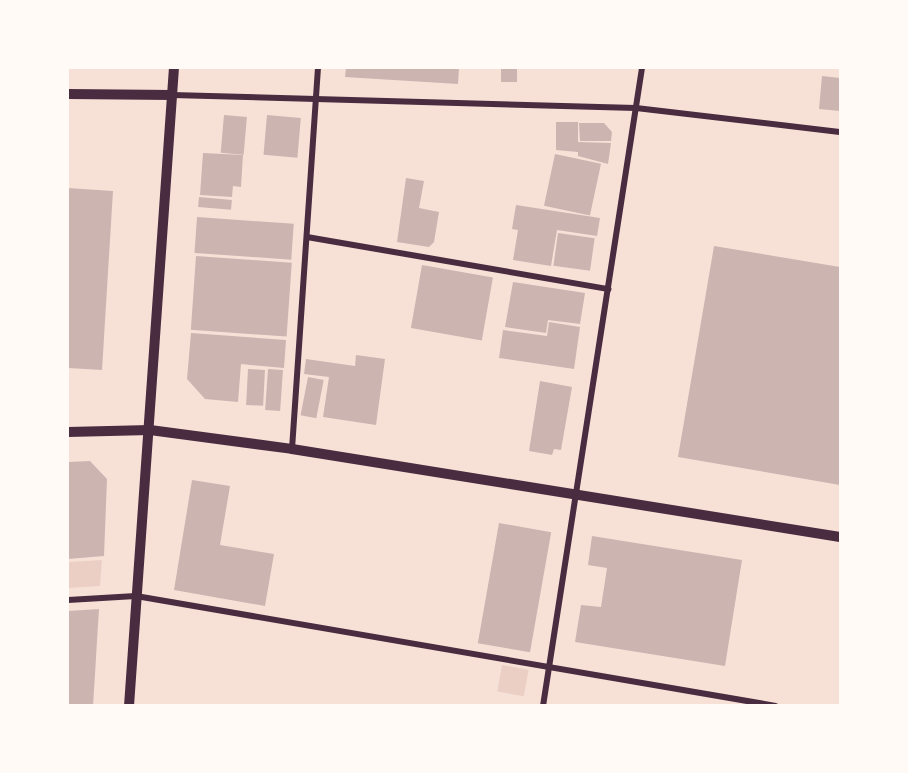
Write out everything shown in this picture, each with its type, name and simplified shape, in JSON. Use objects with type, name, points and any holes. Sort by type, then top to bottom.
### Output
[{"type":"street","points":[[129,705],[174,68]]},
{"type":"street","points":[[292,449],[318,68]]},
{"type":"street","points":[[543,705],[642,68]]},
{"type":"street","points":[[68,94],[636,108],[840,132]]},
{"type":"street","points":[[307,237],[609,289]]},
{"type":"street","points":[[68,432],[150,430],[292,449],[840,537]]},
{"type":"street","points":[[68,600],[136,596],[549,669],[776,705]]},
{"type":"shaded area","points":[[102,560],[100,586],[68,588],[68,562]]},
{"type":"shaded area","points":[[502,665],[529,670],[524,696],[497,692]]},
{"type":"building","points":[[346,68],[459,68],[458,84],[345,77]]},
{"type":"building","points":[[501,68],[517,68],[517,82],[501,82]]},
{"type":"building","points":[[822,76],[840,78],[840,111],[819,109]]},
{"type":"building","points":[[224,115],[247,117],[244,155],[221,153]]},
{"type":"building","points":[[267,115],[301,118],[297,158],[264,155]]},
{"type":"building","points":[[556,122],[578,122],[578,142],[611,143],[608,164],[578,156],[578,152],[556,150]]},
{"type":"building","points":[[579,123],[604,123],[612,132],[611,141],[580,141]]},
{"type":"building","points":[[203,153],[243,155],[241,187],[233,186],[232,197],[200,195]]},
{"type":"building","points":[[555,154],[601,164],[590,216],[544,206]]},
{"type":"building","points":[[406,178],[424,181],[419,208],[439,212],[434,242],[429,247],[397,242]]},
{"type":"building","points":[[68,188],[113,191],[102,370],[68,368]]},
{"type":"building","points":[[199,197],[232,200],[231,210],[198,207]]},
{"type":"building","points":[[516,205],[600,218],[597,236],[557,230],[551,266],[513,260],[518,230],[512,229]]},
{"type":"building","points":[[197,217],[294,224],[291,260],[194,253]]},
{"type":"building","points":[[558,233],[595,238],[590,271],[553,266]]},
{"type":"building","points":[[714,246],[840,267],[840,485],[678,457]]},
{"type":"building","points":[[196,256],[292,263],[287,337],[191,330]]},
{"type":"building","points":[[422,265],[493,278],[482,341],[411,328]]},
{"type":"building","points":[[513,282],[585,293],[580,324],[548,320],[546,333],[505,327]]},
{"type":"building","points":[[549,322],[580,327],[574,369],[499,358],[503,330],[547,336]]},
{"type":"building","points":[[191,333],[286,340],[284,368],[241,364],[238,402],[205,399],[187,379]]},
{"type":"building","points":[[356,355],[385,359],[376,425],[323,417],[329,377],[304,374],[306,359],[355,366]]},
{"type":"building","points":[[248,369],[265,370],[263,406],[246,405]]},
{"type":"building","points":[[268,369],[283,370],[280,411],[265,410]]},
{"type":"building","points":[[308,377],[324,380],[316,418],[301,415]]},
{"type":"building","points":[[540,381],[572,387],[561,450],[554,449],[552,455],[529,451]]},
{"type":"building","points":[[90,461],[107,479],[104,556],[68,559],[68,462]]},
{"type":"building","points":[[192,480],[230,486],[220,545],[274,554],[265,606],[174,590]]},
{"type":"building","points":[[499,523],[551,532],[530,652],[478,643]]},
{"type":"building","points":[[592,536],[742,560],[725,666],[575,642],[581,605],[601,607],[607,568],[588,565]]},
{"type":"building","points":[[99,609],[93,706],[68,706],[68,611]]}]
